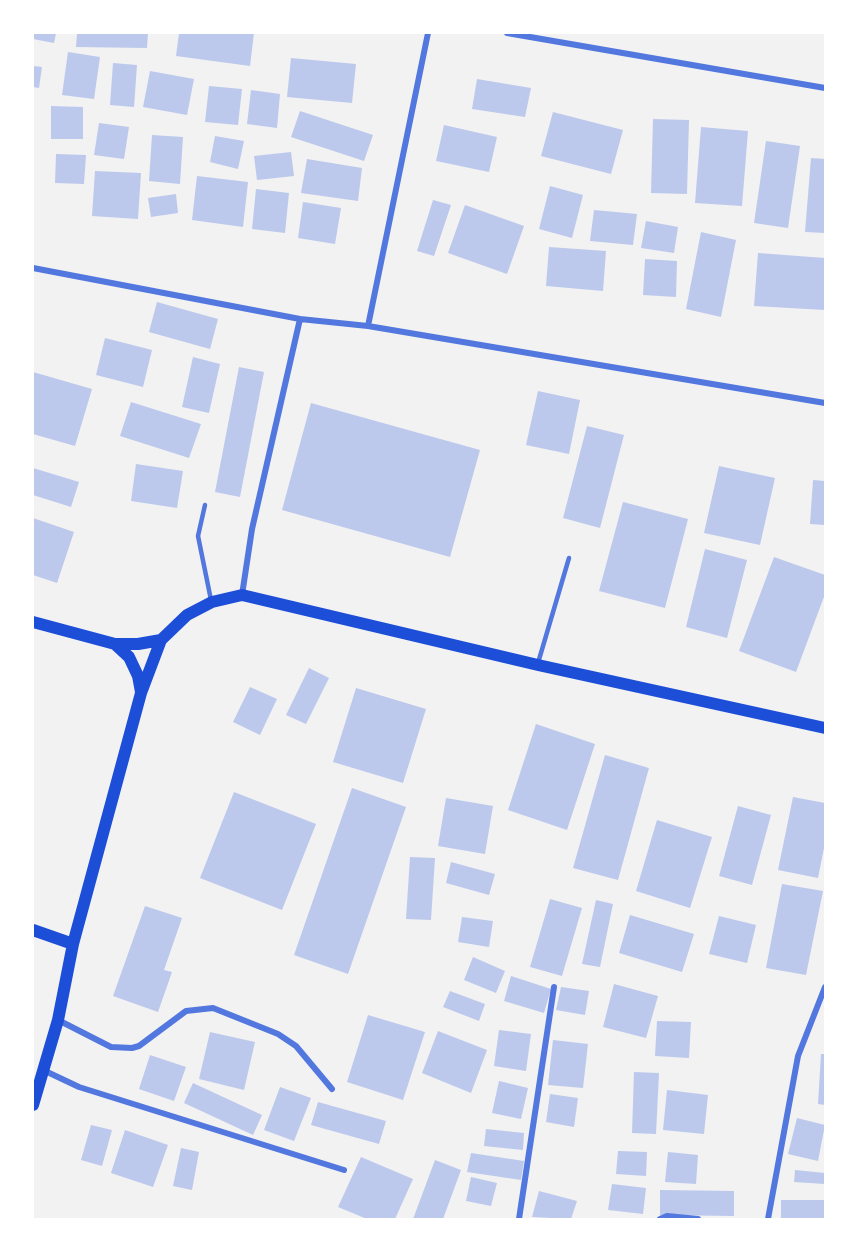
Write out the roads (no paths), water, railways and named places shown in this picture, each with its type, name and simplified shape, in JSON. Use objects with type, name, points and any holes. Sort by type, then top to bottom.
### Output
[{"type":"main road","points":[[33,1105],[58,1020],[73,944],[141,693],[161,640],[187,615],[212,602],[242,595],[538,665],[825,728]]},
{"type":"main road","points":[[33,622],[115,644],[138,644],[161,640]]},
{"type":"main road","points":[[115,644],[129,657],[138,676],[141,693]]},
{"type":"main road","points":[[33,930],[73,944]]},
{"type":"street","points":[[368,326],[428,33]]},
{"type":"street","points":[[507,33],[825,88]]},
{"type":"street","points":[[33,268],[300,319],[368,326],[825,403]]},
{"type":"street","points":[[242,595],[252,529],[300,319]]},
{"type":"street","points":[[519,1219],[554,987]]},
{"type":"street","points":[[768,1219],[798,1056],[825,987]]},
{"type":"street","points":[[58,1020],[111,1047],[132,1048],[186,1011],[193,1008],[213,1008],[278,1034],[296,1046],[332,1089]]},
{"type":"street","points":[[44,1070],[79,1087],[344,1170]]},
{"type":"street","points":[[660,1219],[666,1216],[698,1219]]},
{"type":"lane","points":[[205,505],[198,536],[212,602]]},
{"type":"lane","points":[[538,665],[568,558]]}]
